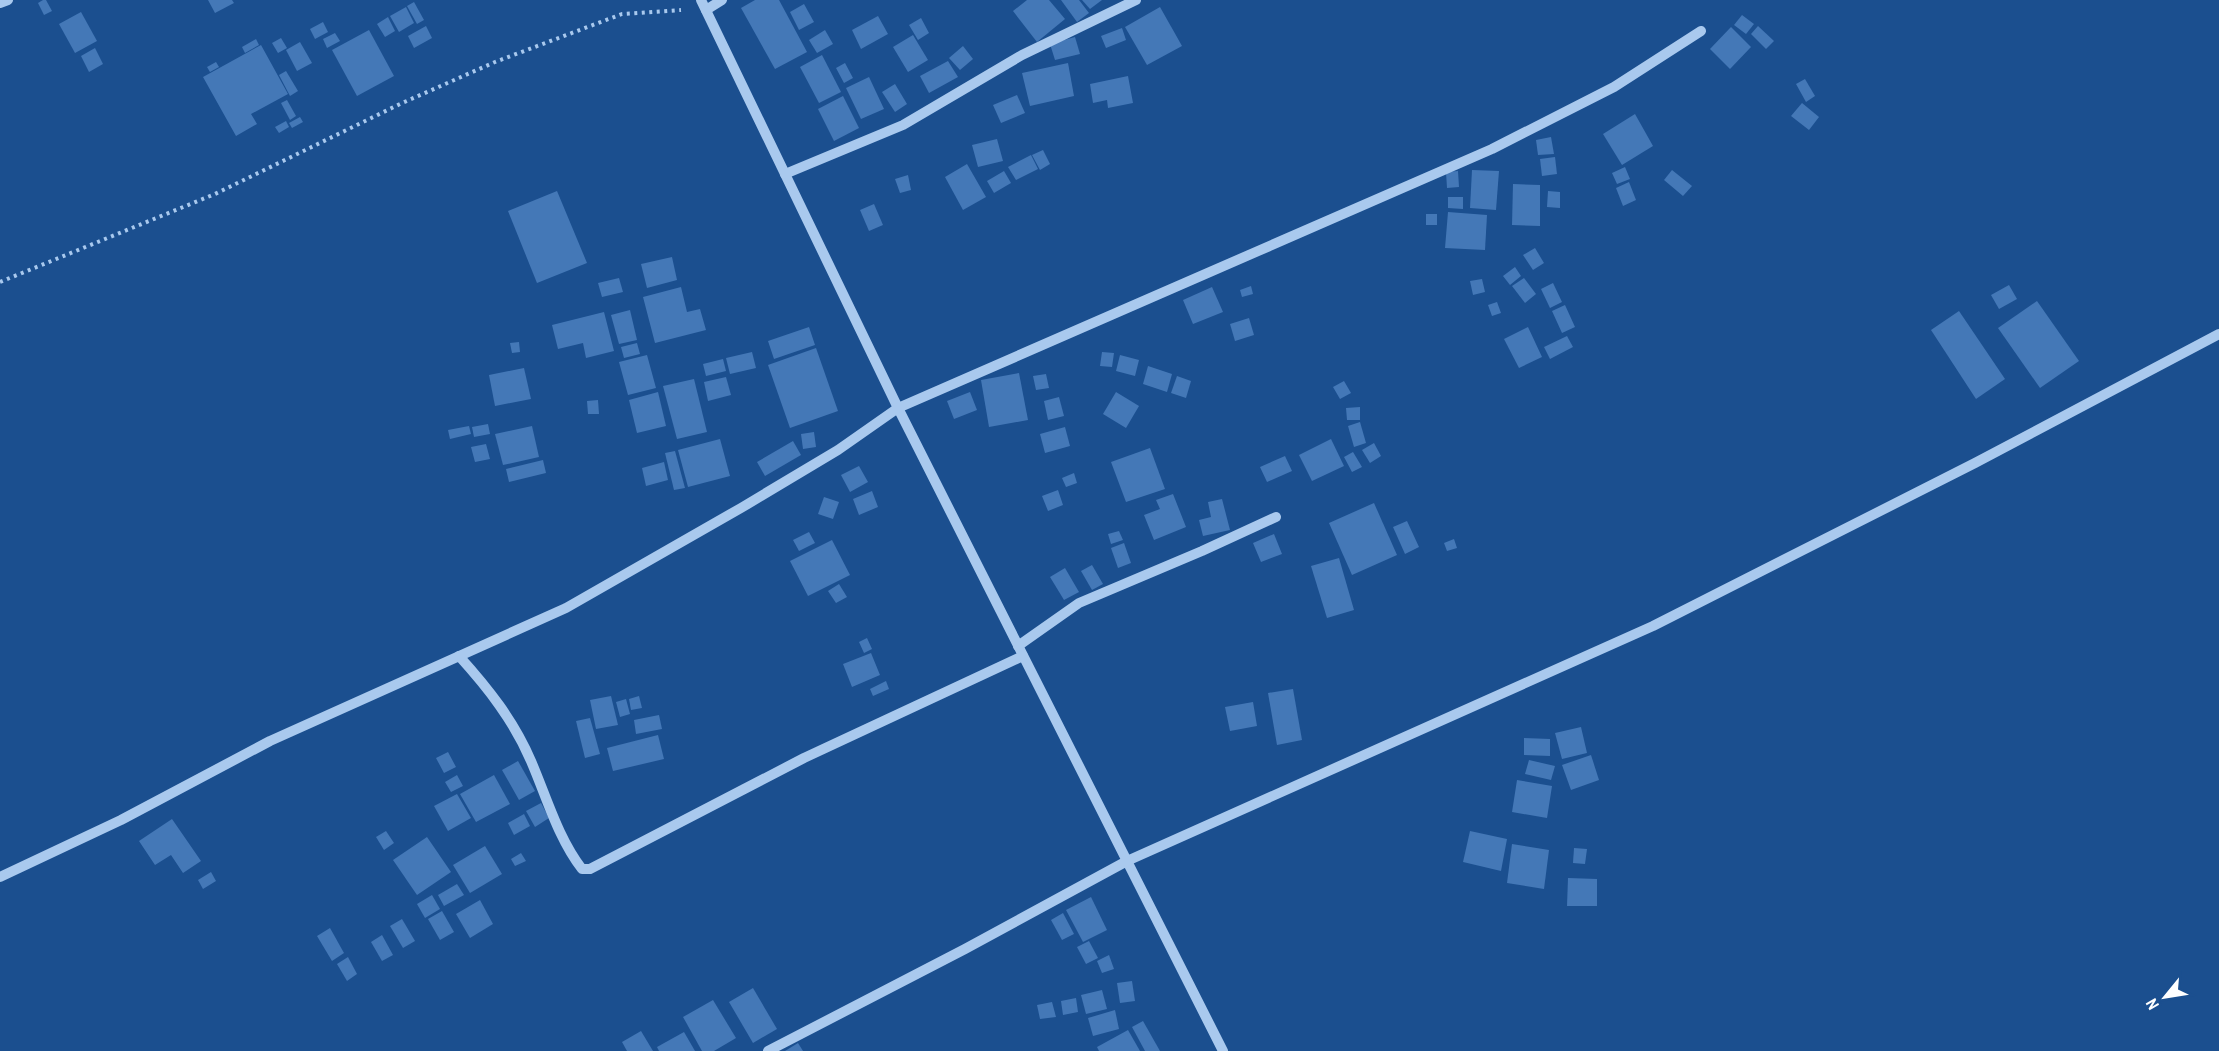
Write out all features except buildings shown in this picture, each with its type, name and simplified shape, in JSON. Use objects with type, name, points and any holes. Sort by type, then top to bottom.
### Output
[{"type":"street","points":[[0,3],[8,0]]},
{"type":"street","points":[[722,0],[704,5],[898,408],[1223,1051]]},
{"type":"street","points":[[785,174],[903,125],[1022,54],[1136,0]]},
{"type":"street","points":[[0,877],[121,820],[270,741],[567,608],[838,450],[898,408],[1492,149],[1614,87],[1701,31]]},
{"type":"street","points":[[768,1051],[965,949],[1127,861],[1653,626],[1975,463],[2219,334]]},
{"type":"street","points":[[459,656],[487,686],[502,707],[526,751],[574,859],[582,869],[590,870],[804,758],[1021,651],[1079,603],[1276,517]]},
{"type":"path","points":[[0,282],[215,194],[400,104],[506,58],[622,14],[704,5]]}]
